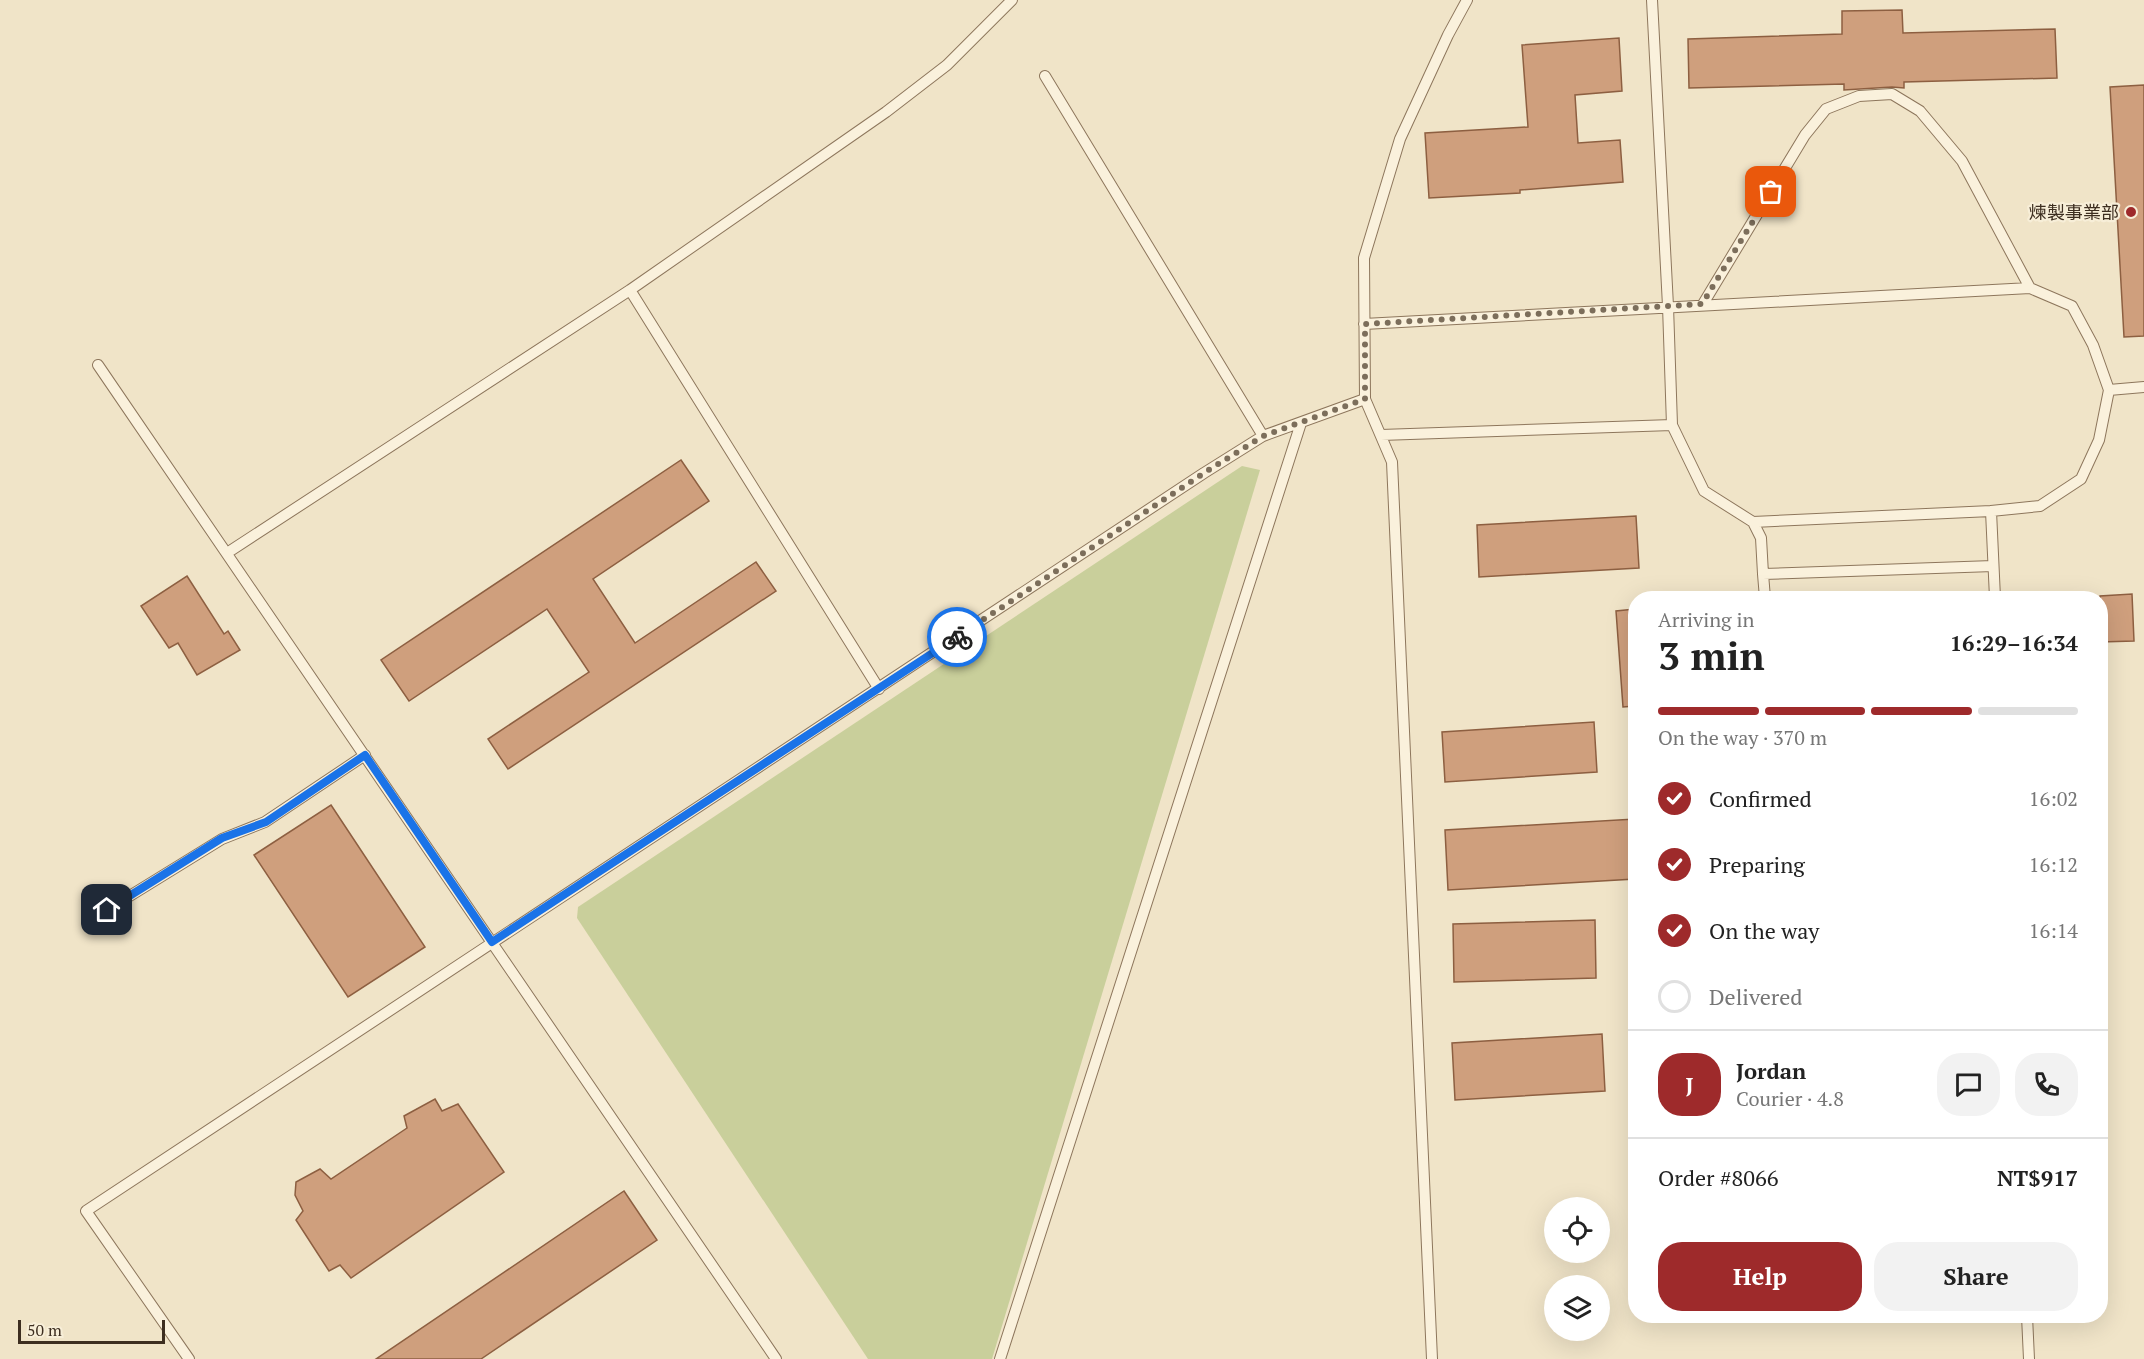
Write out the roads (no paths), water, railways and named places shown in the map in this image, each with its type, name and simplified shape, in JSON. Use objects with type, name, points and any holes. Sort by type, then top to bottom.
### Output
[{"type":"lane","points":[[227,553],[630,290],[886,112],[947,65],[1012,0]]},
{"type":"lane","points":[[1432,1359],[1392,462],[1365,399],[1364,258],[1400,139],[1448,35],[1467,0]]},
{"type":"lane","points":[[1652,0],[1672,425],[1704,491],[1753,522],[1761,538],[1764,591]]},
{"type":"lane","points":[[1045,76],[1263,436]]},
{"type":"lane","points":[[1702,304],[1805,135],[1826,109],[1859,96],[1892,94],[1920,111],[1962,160],[2030,288]]},
{"type":"lane","points":[[1365,324],[2030,288],[2072,306],[2094,345],[2109,390],[2099,440],[2081,479],[2040,506],[1991,512],[1753,522]]},
{"type":"lane","points":[[630,290],[879,689]]},
{"type":"lane","points":[[98,364],[776,1359]]},
{"type":"lane","points":[[2109,390],[2144,387]]},
{"type":"lane","points":[[189,1359],[86,1212],[492,942],[1263,436],[1365,399]]},
{"type":"lane","points":[[1000,1359],[1300,423]]},
{"type":"lane","points":[[1382,435],[1672,425]]},
{"type":"lane","points":[[1991,512],[1995,591]]},
{"type":"lane","points":[[1763,574],[1993,566]]},
{"type":"lane","points":[[107,910],[222,838],[266,822],[365,755]]},
{"type":"lane","points":[[2027,1323],[2029,1359]]},
{"type":"place","name":"煉製事業部","points":[[2131,212]]}]
